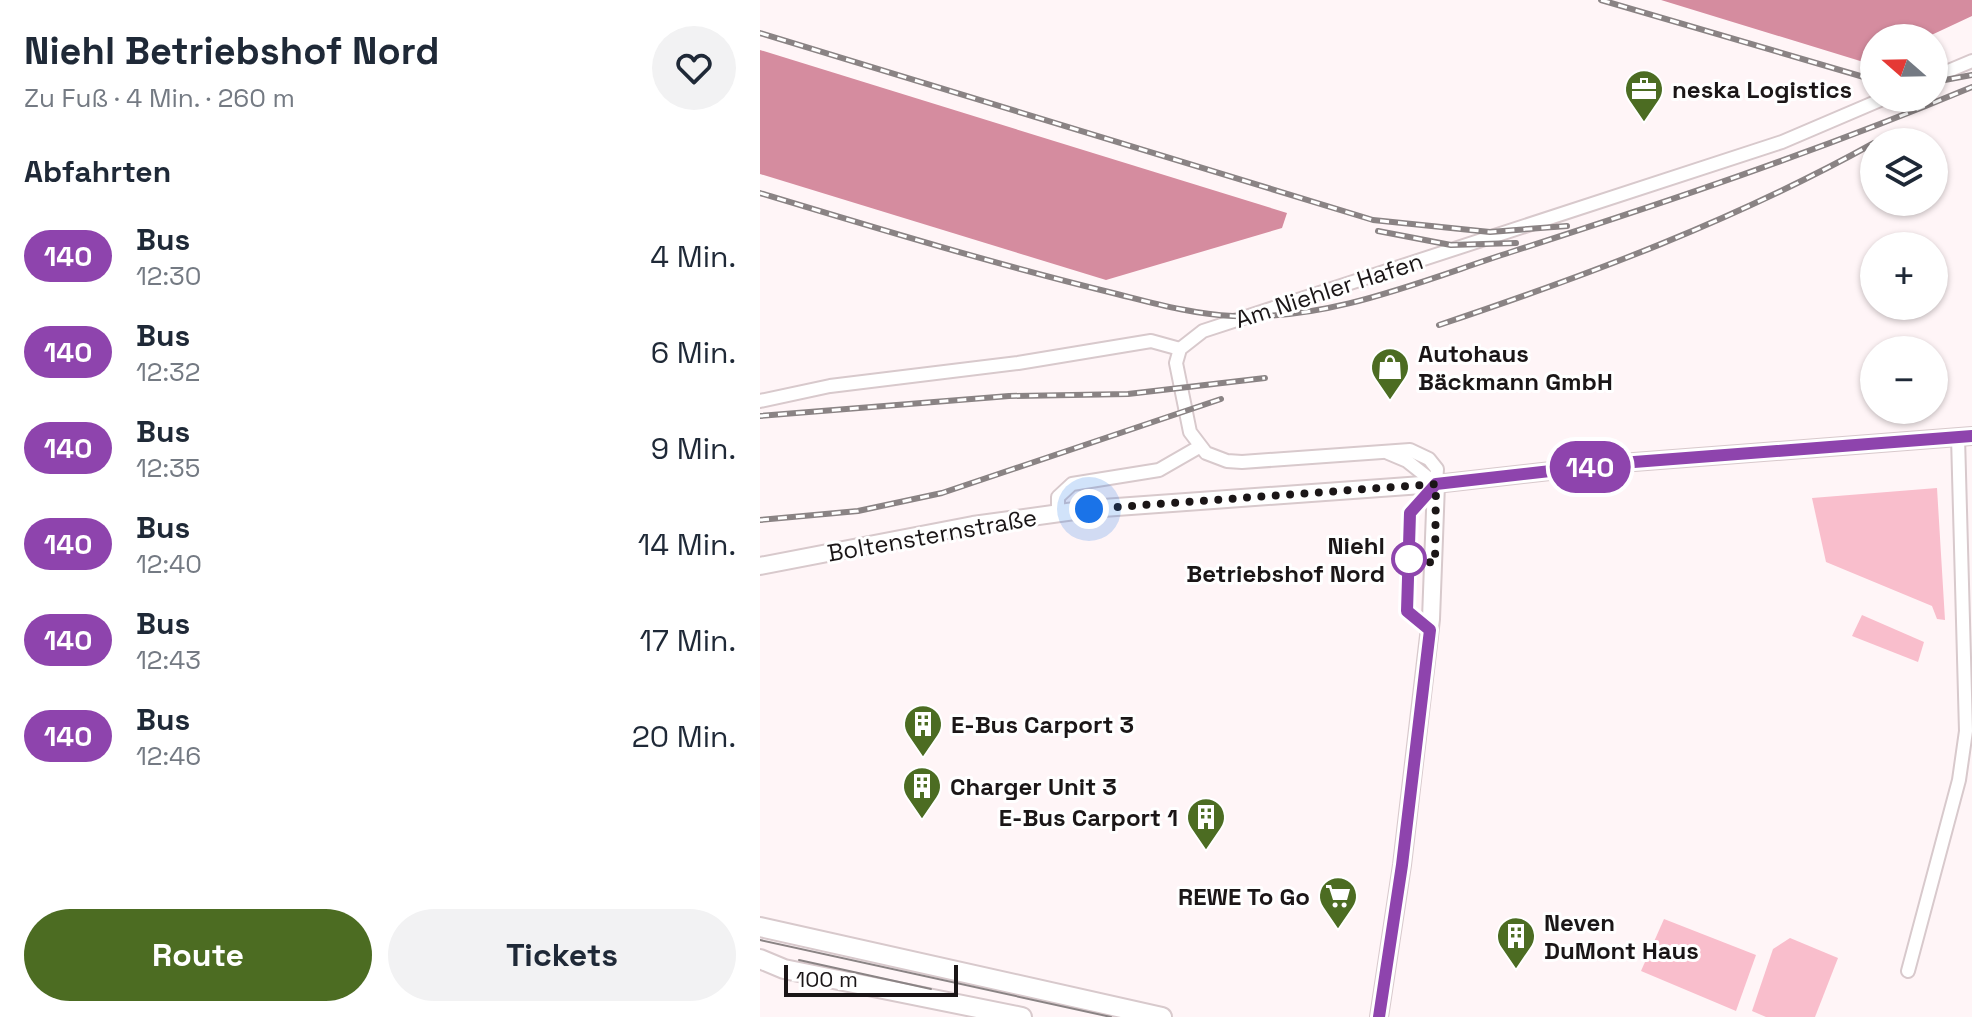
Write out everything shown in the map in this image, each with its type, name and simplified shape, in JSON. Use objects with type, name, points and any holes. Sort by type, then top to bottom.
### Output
[{"type":"main road","name":"Boltensternstraße","points":[[760,566],[1058,513],[1436,484],[1621,463],[1967,437]]},
{"type":"main road","points":[[1379,1017],[1431,619],[1436,484]]},
{"type":"main road","points":[[760,927],[1048,989],[1162,1017]]},
{"type":"main road","points":[[760,959],[784,969],[950,1010],[1022,1017]]},
{"type":"main road","points":[[1121,1017],[1133,1017]]},
{"type":"street","points":[[1948,71],[1972,61]]},
{"type":"street","name":"Am Niehler Hafen","points":[[1180,349],[1203,331],[1782,142],[1860,109]]},
{"type":"street","points":[[760,401],[830,386],[1018,363],[1151,341],[1180,349],[1176,363],[1178,377],[1190,432],[1199,447],[1227,461],[1410,450],[1429,459],[1437,469],[1436,484]]},
{"type":"street","points":[[1908,971],[1959,780],[1966,731],[1967,437]]},
{"type":"street","points":[[1058,513],[1058,497],[1072,484],[1159,470],[1199,447]]},
{"type":"shaded area","points":[[1661,0],[1972,0],[1972,16],[1948,27],[1948,24],[1860,24],[1860,61]]},
{"type":"shaded area","points":[[760,50],[1287,213],[1282,228],[1106,280],[760,174]]},
{"type":"shaded area","points":[[1937,488],[1945,620],[1937,619],[1932,606],[1826,562],[1812,498]]},
{"type":"shaded area","points":[[1862,615],[1924,642],[1918,662],[1852,636]]},
{"type":"shaded area","points":[[1664,919],[1756,955],[1736,1011],[1641,971]]},
{"type":"shaded area","points":[[1790,938],[1838,958],[1815,1017],[1766,1017],[1752,1011],[1773,949]]},
{"type":"tram line","points":[[760,940],[1111,1017]]},
{"type":"tram line","points":[[799,960],[931,989]]},
{"type":"railway","points":[[1601,0],[1860,76]]},
{"type":"railway","points":[[760,33],[1373,220],[1490,232],[1567,226]]},
{"type":"railway","points":[[1948,79],[1972,75]]},
{"type":"railway","points":[[760,193],[977,257],[1155,303],[1217,315],[1269,316],[1339,306],[1409,286],[1743,174],[1972,87]]},
{"type":"railway","points":[[1439,325],[1661,244],[1768,197],[1860,150]]},
{"type":"railway","points":[[1378,231],[1451,245],[1516,243]]},
{"type":"railway","points":[[760,416],[1009,396],[1128,394],[1265,378]]},
{"type":"railway","points":[[760,520],[858,511],[942,493],[1221,399]]},
{"type":"bus line","name":"140","points":[[1379,1017],[1402,865],[1430,630],[1407,611],[1410,513],[1436,484],[1621,463],[1972,436]]},
{"type":"place","name":"neska Logistics","points":[[1644,123]]},
{"type":"place","name":"Autohaus Bäckmann GmbH","points":[[1390,401]]},
{"type":"place","name":"Niehl Betriebshof Nord","points":[[1409,559]]},
{"type":"place","name":"E-Bus Carport 3","points":[[923,758]]},
{"type":"place","name":"Charger Unit 3","points":[[922,820]]},
{"type":"place","name":"E-Bus Carport 1","points":[[1206,851]]},
{"type":"place","name":"REWE To Go","points":[[1338,930]]},
{"type":"place","name":"Neven DuMont Haus","points":[[1516,970]]},
{"type":"route","points":[[1089,509],[1436,484],[1438,523],[1435,563],[1409,559]]}]
